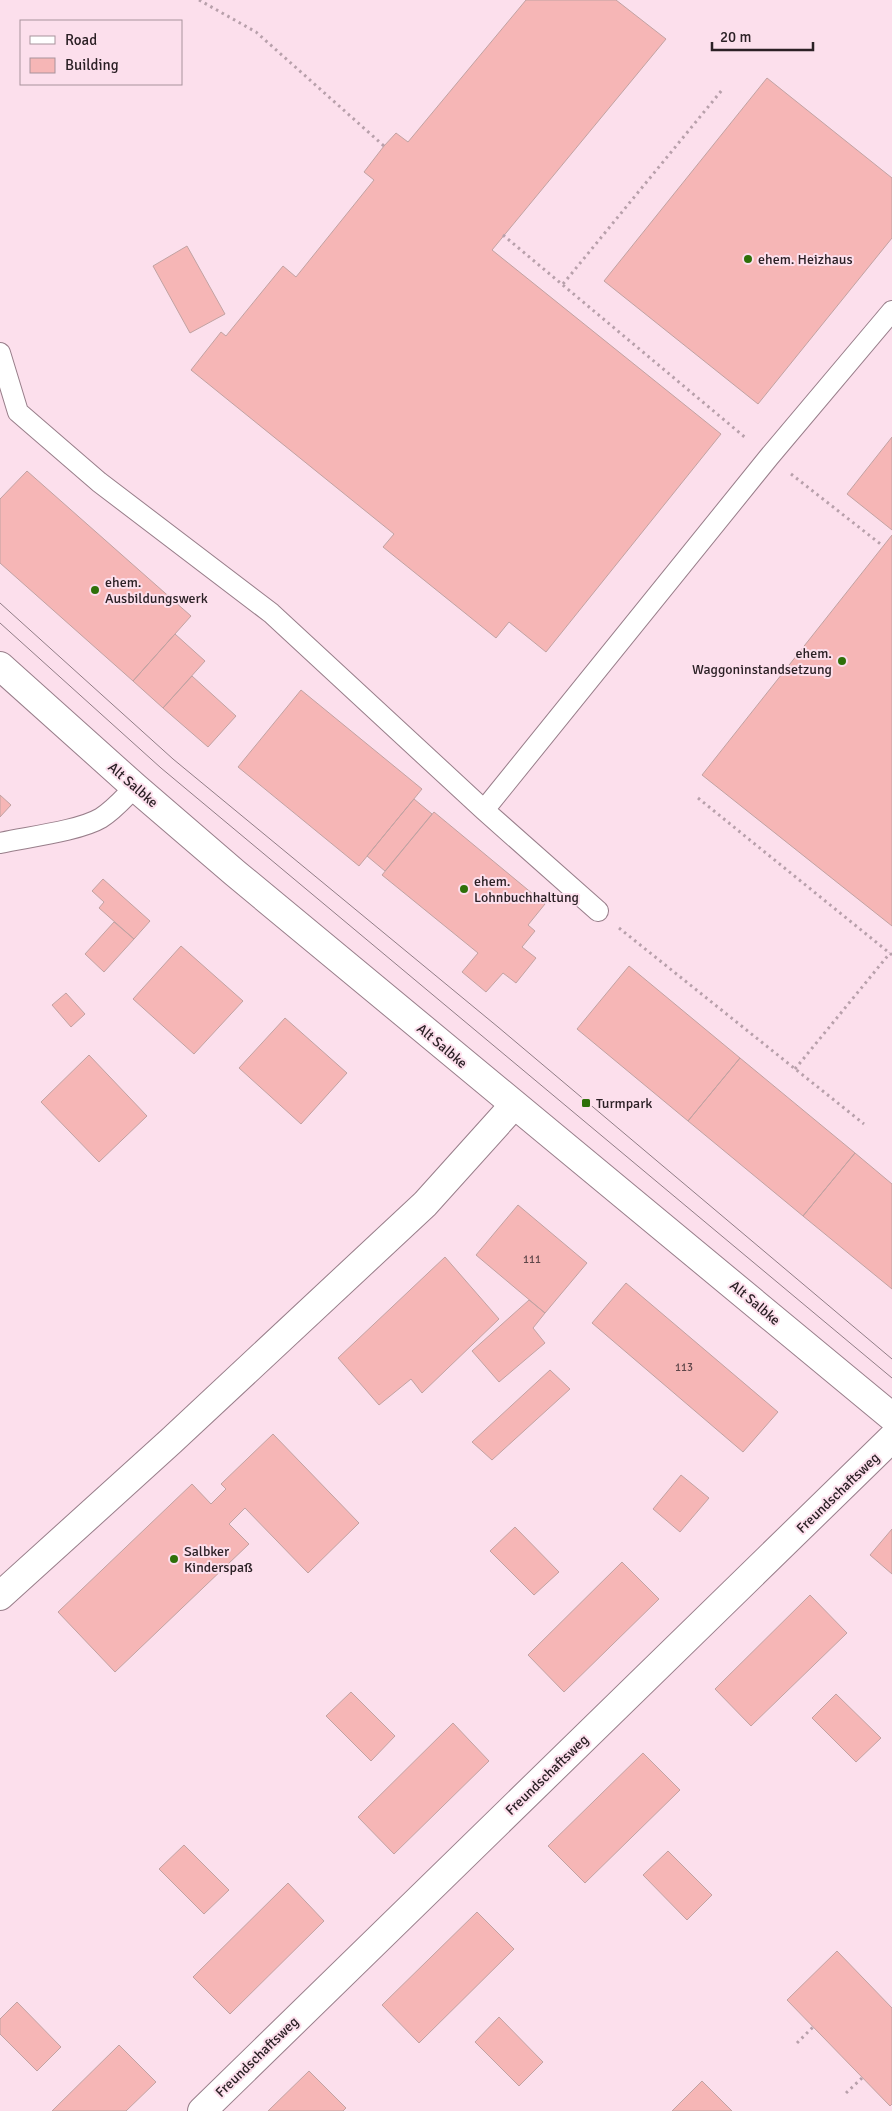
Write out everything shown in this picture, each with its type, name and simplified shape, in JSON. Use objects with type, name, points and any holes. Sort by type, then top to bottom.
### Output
[{"type":"street","name":"Alt Salbke","points":[[0,666],[135,787],[514,1105],[892,1417]]},
{"type":"street","points":[[0,1596],[178,1434],[425,1204],[514,1105]]},
{"type":"street","name":"Freundschaftsweg","points":[[202,2111],[892,1438]]},
{"type":"lane","points":[[484,810],[769,457],[892,312]]},
{"type":"lane","points":[[0,353],[18,412],[99,482],[271,613],[484,810],[598,911]]},
{"type":"lane","points":[[0,843],[83,825],[99,819],[112,811],[135,787]]},
{"type":"path","points":[[198,0],[256,32],[384,146]]},
{"type":"path","points":[[563,284],[722,90]]},
{"type":"path","points":[[503,235],[769,457],[883,546]]},
{"type":"path","points":[[698,798],[891,954],[795,1069]]},
{"type":"path","points":[[598,911],[864,1124]]},
{"type":"path","points":[[797,2043],[813,2028]]},
{"type":"path","points":[[846,2093],[862,2078]]},
{"type":"building","points":[[526,0],[616,0],[666,39],[492,250],[721,434],[546,652],[509,622],[496,638],[383,547],[394,534],[191,370],[221,332],[226,336],[283,266],[296,277],[374,180],[364,172],[384,146],[396,133],[408,142]]},
{"type":"building","name":"ehem. Heizhaus","points":[[767,78],[892,178],[892,238],[758,404],[604,281]]},
{"type":"building","points":[[187,246],[225,314],[190,333],[153,266]]},
{"type":"building","points":[[892,437],[892,530],[847,494]]},
{"type":"building","name":"ehem. Ausbildungswerk","points":[[27,471],[191,616],[133,681],[0,563],[0,499]]},
{"type":"building","name":"ehem. Waggoninstandsetzung","points":[[892,535],[892,926],[702,775]]},
{"type":"building","points":[[175,634],[205,661],[163,708],[133,681]]},
{"type":"building","points":[[192,676],[236,716],[208,747],[163,708]]},
{"type":"building","points":[[301,690],[422,789],[359,866],[238,767]]},
{"type":"building","points":[[0,795],[11,805],[0,817]]},
{"type":"building","points":[[414,799],[432,814],[385,871],[367,856]]},
{"type":"building","name":"ehem. Lohnbuchhaltung","points":[[434,812],[545,904],[528,925],[535,931],[522,947],[536,958],[516,983],[503,973],[486,992],[462,972],[478,953],[382,875]]},
{"type":"building","points":[[103,879],[150,921],[134,939],[99,908],[104,902],[92,891]]},
{"type":"building","points":[[114,922],[134,939],[104,972],[85,954]]},
{"type":"building","points":[[181,946],[243,1001],[194,1054],[133,999]]},
{"type":"building","points":[[629,966],[740,1058],[688,1121],[577,1029]]},
{"type":"building","points":[[66,993],[85,1014],[71,1027],[52,1005]]},
{"type":"building","points":[[285,1018],[347,1073],[301,1124],[239,1068]]},
{"type":"building","points":[[89,1055],[147,1116],[99,1162],[41,1102]]},
{"type":"building","points":[[740,1058],[855,1153],[803,1216],[688,1121]]},
{"type":"building","points":[[855,1153],[892,1184],[892,1289],[803,1216]]},
{"type":"building","points":[[518,1205],[587,1263],[545,1313],[476,1255]]},
{"type":"building","points":[[445,1257],[499,1319],[422,1393],[411,1379],[379,1405],[338,1358]]},
{"type":"building","points":[[626,1283],[778,1412],[743,1452],[592,1323]]},
{"type":"building","points":[[529,1300],[545,1313],[533,1328],[545,1343],[499,1382],[472,1351]]},
{"type":"building","points":[[550,1370],[570,1389],[492,1460],[472,1442]]},
{"type":"building","name":"Salbker Kinderspaß","points":[[273,1434],[359,1523],[308,1573],[245,1508],[229,1524],[249,1544],[115,1672],[58,1612],[192,1484],[211,1504],[226,1489],[221,1484]]},
{"type":"building","points":[[681,1475],[709,1498],[680,1532],[653,1509]]},
{"type":"building","points":[[515,1527],[559,1572],[534,1595],[490,1551]]},
{"type":"building","points":[[892,1529],[892,1574],[870,1555]]},
{"type":"building","points":[[622,1562],[659,1599],[564,1692],[528,1655]]},
{"type":"building","points":[[810,1595],[847,1633],[751,1726],[715,1689]]},
{"type":"building","points":[[351,1692],[395,1736],[371,1761],[326,1716]]},
{"type":"building","points":[[836,1694],[881,1738],[856,1762],[812,1718]]},
{"type":"building","points":[[453,1723],[489,1761],[394,1854],[358,1817]]},
{"type":"building","points":[[643,1753],[680,1790],[585,1883],[548,1846]]},
{"type":"building","points":[[184,1845],[229,1890],[204,1914],[159,1869]]},
{"type":"building","points":[[668,1851],[712,1895],[687,1920],[643,1875]]},
{"type":"building","points":[[288,1883],[324,1921],[230,2014],[193,1977]]},
{"type":"building","points":[[477,1912],[514,1949],[419,2043],[382,2005]]},
{"type":"building","points":[[837,1951],[892,2008],[892,2104],[890,2106],[787,2000]]},
{"type":"building","points":[[17,2002],[61,2047],[37,2071],[0,2034],[0,2019]]},
{"type":"building","points":[[499,2017],[543,2062],[519,2086],[475,2042]]},
{"type":"building","points":[[119,2045],[156,2082],[126,2111],[52,2111]]},
{"type":"building","points":[[309,2071],[346,2108],[343,2111],[268,2111]]},
{"type":"building","points":[[702,2081],[732,2111],[672,2111]]},
{"type":"tram line","points":[[0,603],[173,759],[498,1027],[892,1359]]},
{"type":"tram line","points":[[0,623],[161,768],[892,1378]]},
{"type":"place","name":"ehem. Heizhaus","points":[[748,259]]},
{"type":"place","name":"ehem. Ausbildungswerk","points":[[95,590]]},
{"type":"place","name":"ehem. Waggoninstandsetzung","points":[[842,661]]},
{"type":"place","name":"ehem. Lohnbuchhaltung","points":[[464,889]]},
{"type":"place","name":"Turmpark","points":[[586,1103]]},
{"type":"place","name":"Salbker Kinderspaß","points":[[174,1559]]}]
